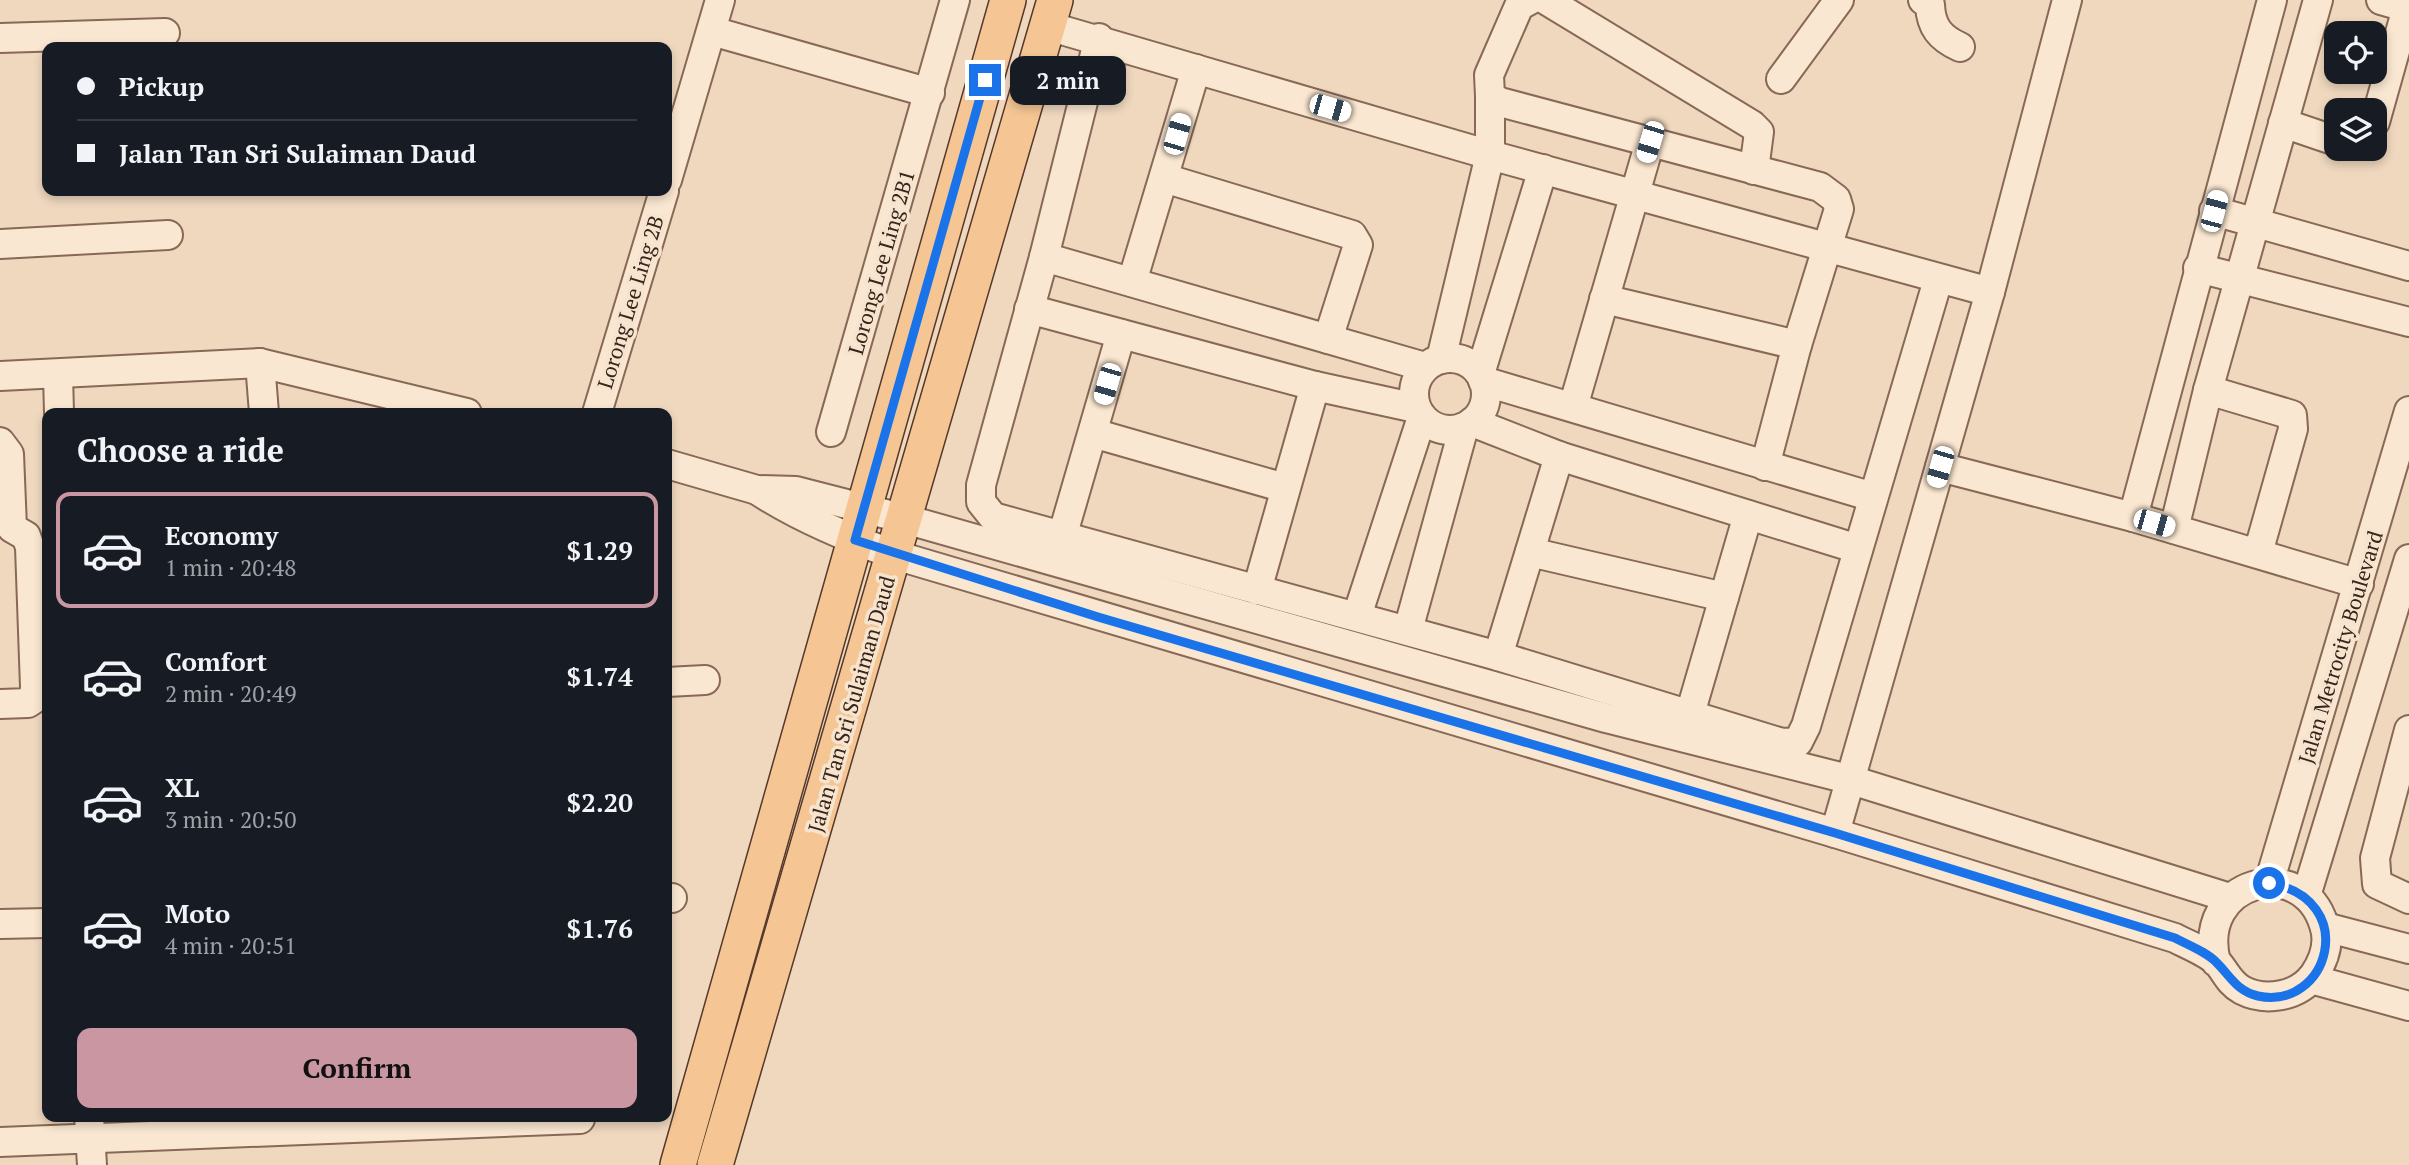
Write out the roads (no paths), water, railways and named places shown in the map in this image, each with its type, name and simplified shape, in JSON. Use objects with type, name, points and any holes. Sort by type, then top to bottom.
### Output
[{"type":"main road","name":"Jalan Tan Sri Sulaiman Daud","points":[[678,1165],[1008,0]]},
{"type":"main road","name":"Jalan Tan Sri Sulaiman Daud","points":[[715,1165],[1051,13]]},
{"type":"street","points":[[672,163],[720,0]]},
{"type":"street","name":"Lorong Lee Ling 2B1","points":[[831,432],[955,0]]},
{"type":"street","points":[[1357,616],[1419,413],[1414,386],[1433,363],[1490,155],[1489,75],[1519,6],[1530,0]]},
{"type":"street","points":[[1546,0],[1752,125],[1759,132],[1754,170]]},
{"type":"street","points":[[1780,79],[1839,0]]},
{"type":"street","points":[[1923,0],[1930,5],[1931,19],[1943,39],[1960,47]]},
{"type":"street","points":[[1835,833],[1848,779],[1990,292],[2067,0]]},
{"type":"street","points":[[2133,517],[2272,0]]},
{"type":"street","points":[[2174,529],[2208,390],[2318,0]]},
{"type":"street","points":[[2380,98],[2401,4]]},
{"type":"street","points":[[1051,13],[1099,38],[1196,69],[1490,155],[1938,280],[1990,292]]},
{"type":"street","points":[[712,31],[930,93]]},
{"type":"street","points":[[0,38],[164,33]]},
{"type":"street","points":[[1099,38],[1044,257],[981,485],[981,502],[993,517],[1498,656],[1612,706],[1690,714],[1782,743],[1798,742],[1806,726],[1938,280]]},
{"type":"street","points":[[1132,282],[1196,69]]},
{"type":"street","points":[[1490,96],[1500,102],[1820,187],[1836,199],[1839,209],[1797,345],[1765,466]]},
{"type":"street","points":[[2283,123],[2324,137]]},
{"type":"street","points":[[1573,407],[1650,142]]},
{"type":"street","points":[[1408,631],[1468,425],[1485,403],[1482,377],[1543,169]]},
{"type":"street","points":[[1164,178],[1352,235],[1358,245],[1328,339]]},
{"type":"street","name":"Lorong Lee Ling 2B","points":[[599,408],[662,196]]},
{"type":"street","points":[[2214,211],[2409,266]]},
{"type":"street","points":[[0,244],[168,234]]},
{"type":"street","points":[[1044,257],[1328,339],[1433,363],[1463,360],[1482,377],[1873,497]]},
{"type":"street","points":[[2198,268],[2409,322]]},
{"type":"street","points":[[1604,299],[1797,345]]},
{"type":"street","points":[[1029,309],[1419,413],[1441,429],[1468,425],[1858,549]]},
{"type":"street","points":[[1062,537],[1121,334]]},
{"type":"street","points":[[260,363],[264,408]]},
{"type":"street","points":[[0,376],[260,363],[446,408]]},
{"type":"street","points":[[58,374],[59,408]]},
{"type":"street","points":[[1257,590],[1315,386]]},
{"type":"street","points":[[2208,390],[2292,415],[2293,429],[2258,553]]},
{"type":"street","name":"Jalan Metrocity Boulevard","points":[[2269,883],[2409,411]]},
{"type":"street","points":[[1093,433],[1285,488]]},
{"type":"street","points":[[0,442],[9,454],[6,528],[26,536],[30,547],[36,687],[34,699],[28,703],[0,704]]},
{"type":"street","points":[[1498,656],[1559,456]]},
{"type":"street","points":[[672,465],[757,490],[779,505],[859,525],[905,519],[1111,579],[1612,706],[2230,898]]},
{"type":"street","points":[[1940,467],[2133,517],[2359,584]]},
{"type":"street","points":[[1690,714],[1748,515]]},
{"type":"street","points":[[859,525],[895,555],[1835,833],[2175,938],[2217,962]]},
{"type":"street","points":[[1530,552],[1724,597]]},
{"type":"street","name":"Jalan Metrocity Boulevard","points":[[2306,896],[2409,559]]},
{"type":"street","points":[[1149,589],[1157,562]]},
{"type":"street","points":[[1098,617],[1111,579]]},
{"type":"street","points":[[672,682],[705,680]]},
{"type":"street","points":[[2409,730],[2375,858],[2377,884],[2409,899]]},
{"type":"street","points":[[2269,883],[2289,886],[2306,896],[2318,910],[2325,927],[2324,954],[2311,979],[2287,993],[2259,996],[2242,990],[2227,978],[2217,962],[2212,945],[2213,928],[2219,912],[2230,898],[2242,890],[2269,883]]},
{"type":"street","points":[[0,924],[42,923]]},
{"type":"street","points":[[2325,927],[2409,949]]},
{"type":"street","points":[[2311,979],[2409,1006]]},
{"type":"street","points":[[0,1142],[510,1122]]}]
